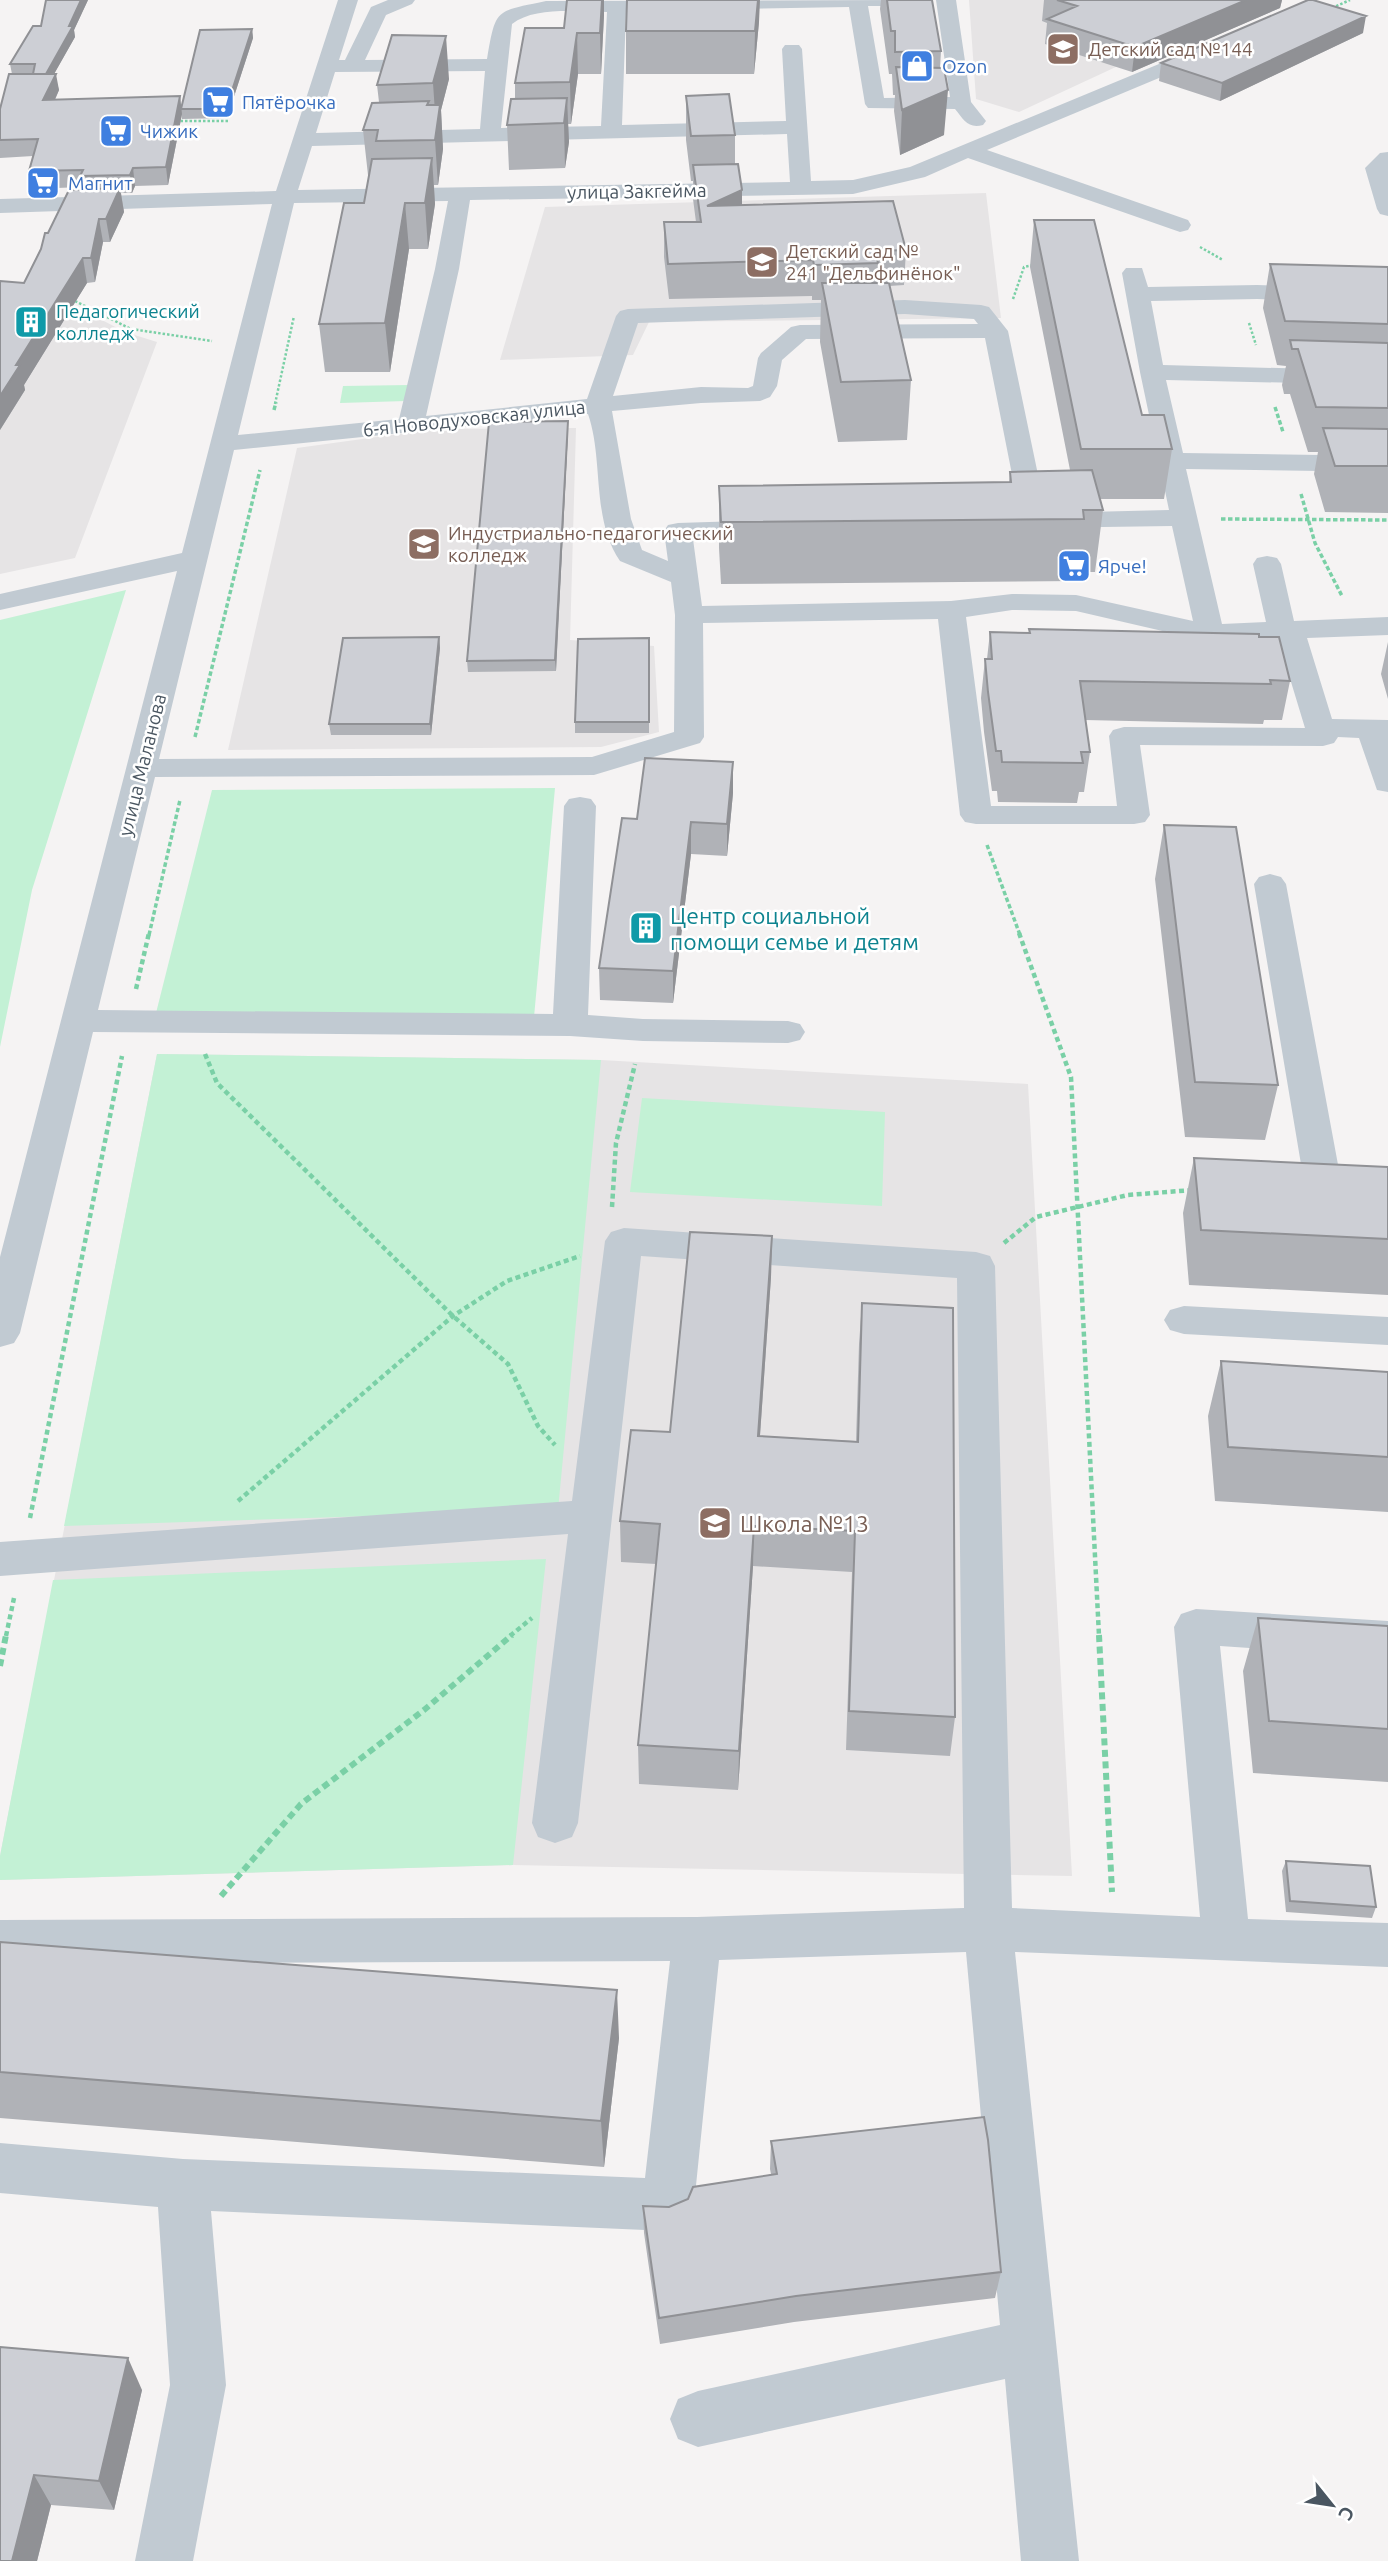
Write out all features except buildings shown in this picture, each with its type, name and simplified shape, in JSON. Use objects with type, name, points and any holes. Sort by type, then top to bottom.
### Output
[{"type":"street","name":"улица Маланова","points":[[0,1333],[285,197],[348,0]]},
{"type":"street","points":[[352,66],[379,11],[405,0]]},
{"type":"street","points":[[491,134],[499,30],[503,22],[513,14],[546,7],[892,0]]},
{"type":"street","points":[[946,0],[961,103],[992,140]]},
{"type":"street","points":[[858,1],[875,104],[961,103]]},
{"type":"street","points":[[611,131],[617,6]]},
{"type":"street","name":"улица Закгейма","points":[[0,206],[285,197],[853,187],[917,172],[1220,45]]},
{"type":"street","points":[[792,48],[801,189]]},
{"type":"street","points":[[327,66],[496,65]]},
{"type":"street","points":[[303,140],[797,127]]},
{"type":"street","points":[[968,151],[1180,225]]},
{"type":"street","points":[[1388,158],[1376,167],[1388,209]]},
{"type":"street","points":[[411,424],[447,269],[460,194]]},
{"type":"street","points":[[1210,633],[1152,372],[1137,284],[1257,292],[1388,296]]},
{"type":"street","points":[[995,328],[800,332],[781,346],[771,358],[765,386],[761,392],[751,396],[701,396],[597,405],[628,316],[905,307],[981,312],[995,328],[1034,520]]},
{"type":"street","points":[[1152,372],[1388,378]]},
{"type":"street","name":"6-я Новодуховская улица","points":[[223,443],[267,441],[597,405],[603,421],[618,519],[630,555],[683,577]]},
{"type":"street","points":[[1172,461],[1388,464]]},
{"type":"street","points":[[1006,521],[1184,518]]},
{"type":"street","points":[[142,768],[594,766],[690,737],[689,615],[678,531],[801,527]]},
{"type":"street","points":[[0,602],[194,559]]},
{"type":"street","points":[[951,610],[976,815],[1134,815],[1124,736],[1323,737],[1286,630],[1268,564]]},
{"type":"street","points":[[689,615],[951,610],[1012,602],[1076,603],[1210,633],[1388,626]]},
{"type":"street","points":[[1320,728],[1380,729],[1388,783]]},
{"type":"street","points":[[570,1025],[580,806]]},
{"type":"street","points":[[1270,884],[1323,1182],[1388,1185]]},
{"type":"street","points":[[78,1021],[570,1025],[643,1030],[788,1032]]},
{"type":"street","points":[[555,1823],[624,1241],[976,1266],[988,1929],[1050,2561]]},
{"type":"street","points":[[1184,1320],[1388,1331]]},
{"type":"street","points":[[11,1558],[186,1545],[593,1503]]},
{"type":"street","points":[[1226,1940],[1196,1627],[1388,1639]]},
{"type":"street","points":[[0,1942],[697,1938],[988,1929],[1388,1945]]},
{"type":"street","points":[[0,2168],[183,2184],[668,2205],[697,1938]]},
{"type":"street","points":[[164,2561],[198,2385],[183,2184]]},
{"type":"street","points":[[698,2419],[1029,2346]]},
{"type":"path","points":[[169,121],[230,121]]},
{"type":"path","points":[[1180,225],[1188,239],[1230,264],[1257,292]]},
{"type":"path","points":[[995,328],[1010,311],[1024,267],[1037,264]]},
{"type":"path","points":[[60,299],[72,299],[131,329],[248,346]]},
{"type":"path","points":[[0,1666],[11,1558],[129,1020],[267,441],[295,311]]},
{"type":"path","points":[[1184,518],[1388,520]]},
{"type":"path","points":[[976,815],[1071,1077],[1112,1900]]},
{"type":"path","points":[[191,1021],[217,1083],[453,1316],[508,1364],[538,1426],[593,1503]]},
{"type":"path","points":[[186,1545],[453,1316],[507,1281],[624,1241],[612,1209],[615,1143],[643,1030]]},
{"type":"path","points":[[976,1266],[1036,1217],[1128,1195],[1198,1190]]},
{"type":"path","points":[[182,1941],[301,1804],[424,1710],[585,1573]]},
{"type":"shaded area","name":"Детский сад №144","points":[[969,0],[1260,0],[1019,112],[976,99]]},
{"type":"shaded area","name":"Детский сад № 241 \"Дельфинёнок\"","points":[[986,193],[1001,318],[649,322],[633,355],[500,360],[545,207]]},
{"type":"shaded area","points":[[0,301],[75,306],[125,332],[157,342],[75,558],[0,574]]},
{"type":"shaded area","name":"Индустриально-педагогический колледж","points":[[576,428],[570,640],[654,646],[659,732],[601,747],[228,750],[297,448],[435,429]]},
{"type":"shaded area","points":[[157,1054],[601,1060],[1028,1084],[1072,1876],[513,1865],[0,1880],[0,1856]]},
{"type":"green space","points":[[409,385],[406,401],[340,403],[343,386]]},
{"type":"green space","points":[[126,590],[32,890],[0,1047],[0,620]]},
{"type":"green space","points":[[555,788],[534,1017],[156,1013],[212,790]]},
{"type":"green space","points":[[157,1054],[601,1060],[558,1510],[64,1526]]},
{"type":"green space","points":[[642,1098],[885,1112],[882,1206],[630,1192]]},
{"type":"green space","points":[[546,1559],[513,1865],[0,1880],[0,1856],[53,1580]]},
{"type":"place","name":"Детский сад №144","points":[[1063,49]]},
{"type":"place","name":"Ozon","points":[[917,66]]},
{"type":"place","name":"Пятёрочка","points":[[218,102]]},
{"type":"place","name":"Чижик","points":[[116,131]]},
{"type":"place","name":"Магнит","points":[[43,183]]},
{"type":"place","name":"Детский сад № 241 \"Дельфинёнок\"","points":[[762,262]]},
{"type":"place","name":"Педагогический колледж","points":[[31,322]]},
{"type":"place","name":"Индустриально-педагогический колледж","points":[[424,544]]},
{"type":"place","name":"Ярче!","points":[[1074,566]]},
{"type":"place","name":"Центр социальной помощи семье и детям","points":[[646,928]]},
{"type":"place","name":"Школа №13","points":[[715,1523]]}]
